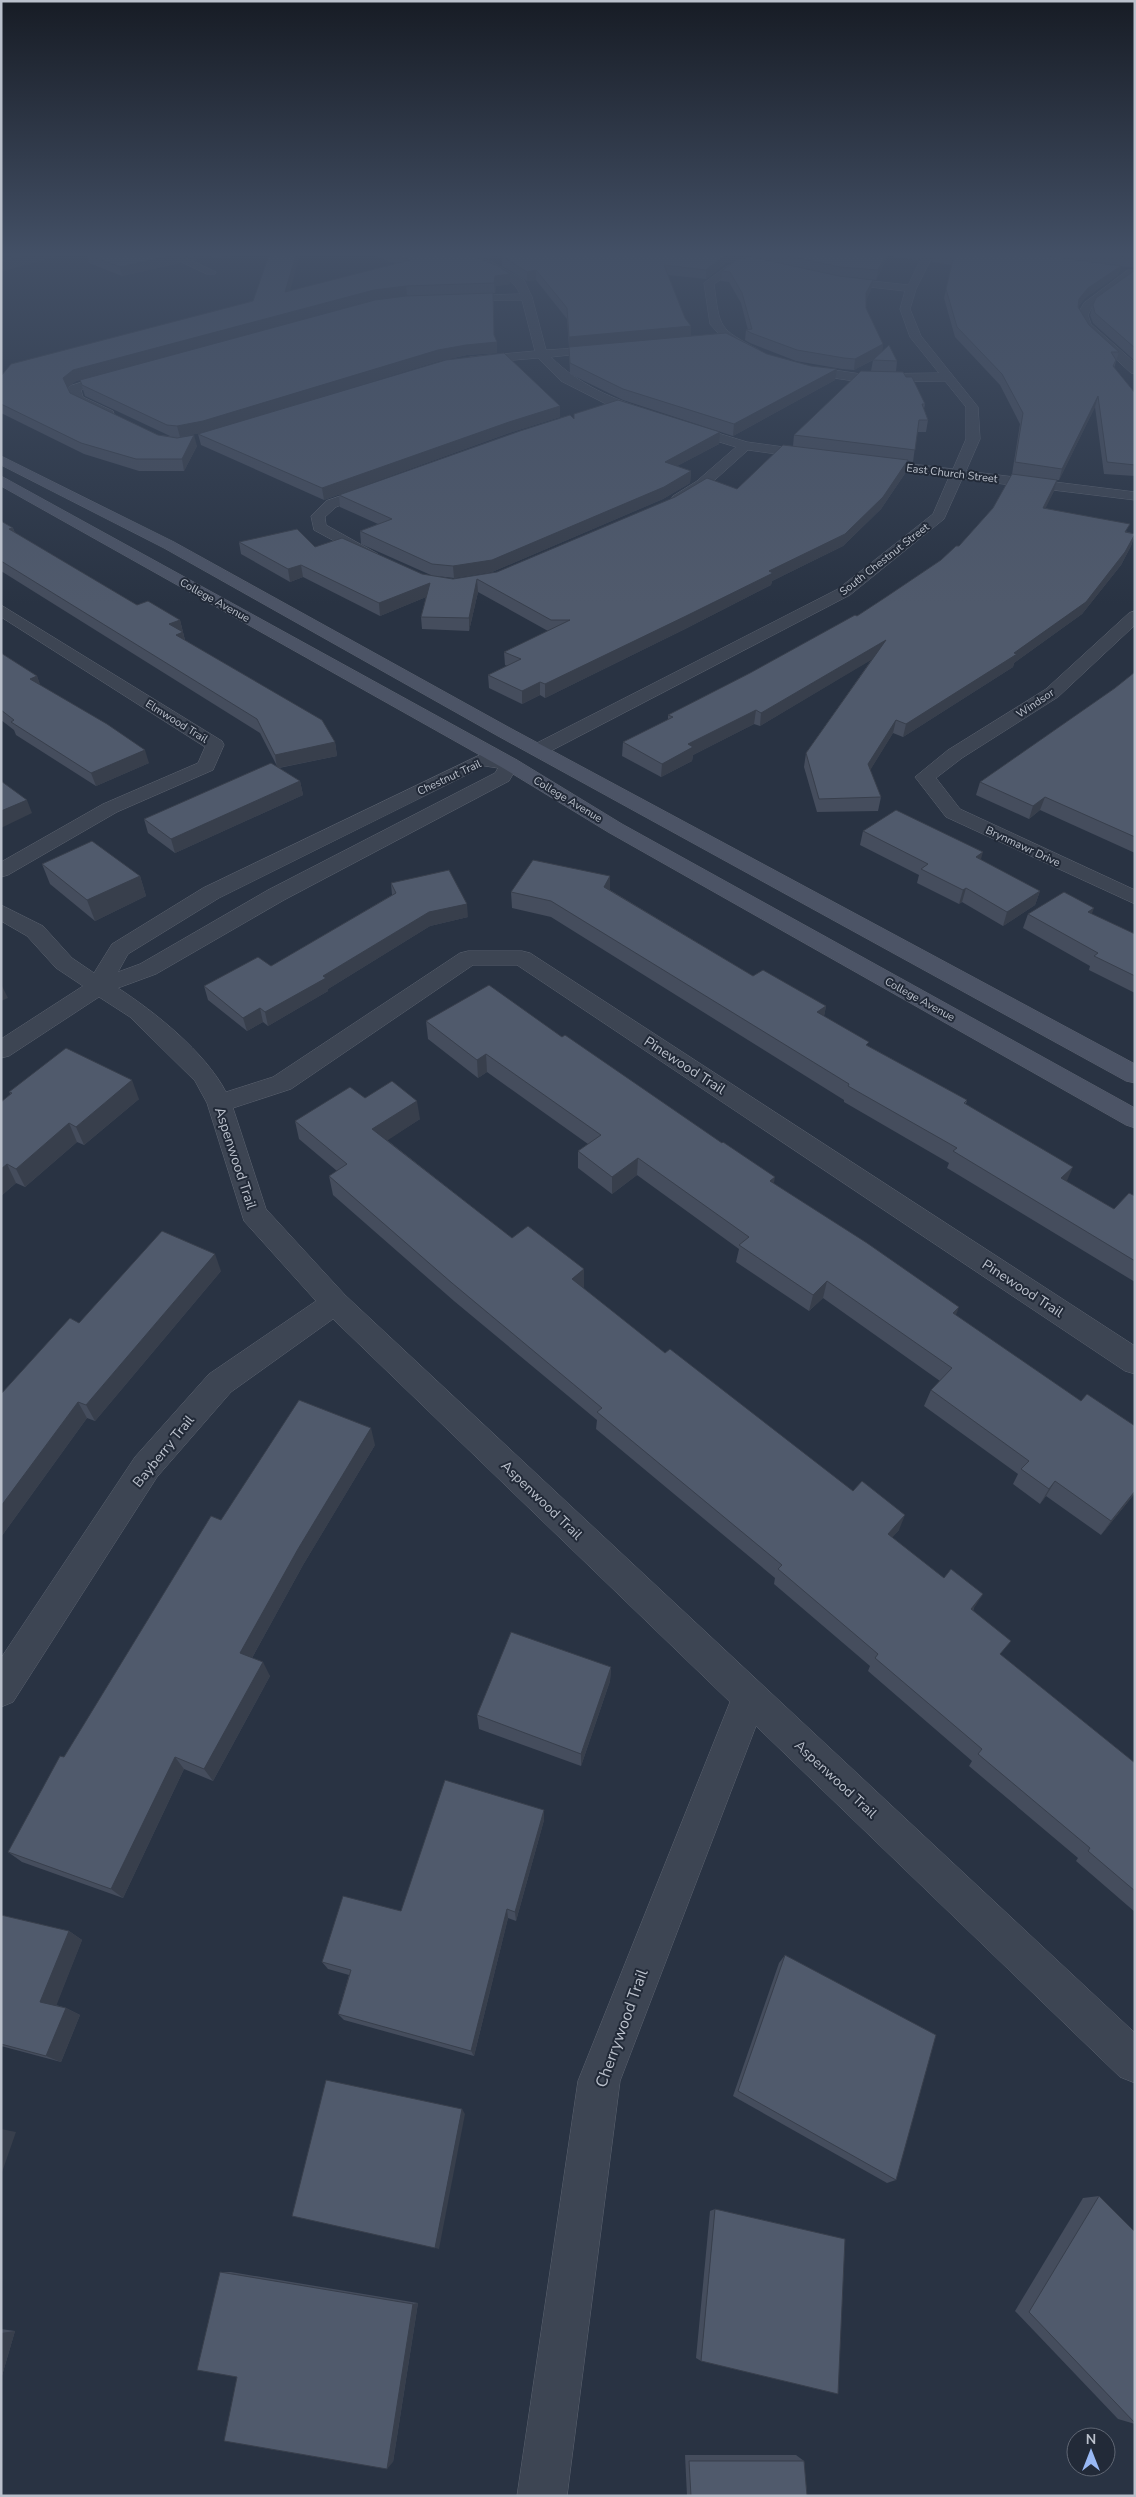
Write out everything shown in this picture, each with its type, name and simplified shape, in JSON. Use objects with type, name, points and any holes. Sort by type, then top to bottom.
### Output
[{"type":"main road","name":"College Avenue","points":[[1,460],[168,545],[538,750],[1135,1075]]},
{"type":"main road","name":"College Avenue","points":[[1,480],[510,764],[615,828],[1135,1119]]},
{"type":"main road","points":[[510,764],[538,750]]},
{"type":"street","points":[[118,419],[78,399],[74,389],[81,385],[127,372]]},
{"type":"street","points":[[558,372],[564,378],[618,405],[654,417]]},
{"type":"street","points":[[812,372],[861,378],[949,377]]},
{"type":"street","name":"South Chestnut Street","points":[[538,750],[844,592],[939,516],[973,439],[972,407],[944,372]]},
{"type":"street","points":[[599,411],[618,405]]},
{"type":"street","points":[[672,423],[745,446],[822,456]]},
{"type":"street","points":[[669,504],[702,484],[745,446]]},
{"type":"street","name":"East Church Street","points":[[861,461],[1135,496]]},
{"type":"street","points":[[386,484],[331,504],[318,516],[320,526],[363,553],[388,564]]},
{"type":"street","name":"Elmwood Trail","points":[[1,610],[215,745],[206,766],[110,808],[1,871]]},
{"type":"street","name":"Windsor","points":[[925,777],[955,754],[1052,693],[1135,616]]},
{"type":"street","name":"Chestnut Trail","points":[[1,1050],[97,987],[148,969],[276,895],[502,777],[510,764],[482,760],[211,893],[120,949],[97,987]]},
{"type":"street","name":"Brynmawr Drive","points":[[925,777],[953,813],[1135,898]]},
{"type":"street","name":"Aspenwood Trail","points":[[1,912],[35,931],[64,963],[97,987],[138,1012],[179,1049],[205,1076],[219,1103],[254,1214],[335,1303],[1135,2062]]},
{"type":"street","name":"Pinewood Trail","points":[[219,1103],[282,1083],[468,958],[522,958],[1135,1362]]},
{"type":"street","name":"Bayberry Trail","points":[[1,1690],[146,1467],[220,1383],[335,1303]]},
{"type":"street","name":"Cherrywood Trail","points":[[542,2496],[598,2081],[750,1698]]},
{"type":"building","points":[[5,372],[71,372],[63,378],[70,393],[158,435],[177,438],[194,435],[182,459],[136,459],[81,443],[1,404],[1,376]]},
{"type":"building","points":[[111,372],[367,372],[203,421],[177,426],[167,425],[82,385],[80,380]]},
{"type":"building","points":[[407,372],[524,372],[560,406],[322,488],[198,434]]},
{"type":"building","points":[[587,372],[832,372],[734,424],[623,389]]},
{"type":"building","points":[[860,372],[903,372],[906,377],[912,377],[925,404],[922,404],[928,420],[919,420],[915,450],[794,435]]},
{"type":"building","points":[[1000,372],[1118,372],[1135,393],[1135,465],[1107,462],[1098,396],[1062,469],[1015,462],[1023,413]]},
{"type":"building","points":[[618,400],[720,432],[665,462],[691,471],[664,487],[492,560],[453,566],[432,564],[360,531],[392,519],[339,495],[520,431],[570,415],[574,419],[574,414]]},
{"type":"building","points":[[783,445],[908,460],[883,497],[845,534],[769,571],[773,573],[686,616],[545,684],[540,682],[522,691],[488,675],[521,659],[504,652],[570,620],[551,620],[477,579],[469,618],[421,617],[430,583],[379,603],[301,565],[288,569],[239,542],[297,529],[315,547],[342,538],[422,574],[453,579],[497,572],[675,497],[707,478],[737,489]]},
{"type":"building","points":[[1012,474],[1057,480],[1043,508],[1130,524],[1125,532],[1135,534],[1125,552],[1086,602],[1014,653],[1017,654],[906,724],[896,720],[868,764],[881,797],[819,799],[806,753],[886,640],[761,713],[756,710],[688,744],[693,747],[662,764],[623,742],[673,717],[668,715],[750,673],[855,615],[857,616],[941,560],[956,546],[959,546],[993,508]]},
{"type":"building","points":[[1,521],[13,528],[9,529],[137,605],[148,601],[180,620],[169,624],[183,632],[176,635],[322,720],[335,742],[275,755],[257,719],[1,561]]},
{"type":"building","points":[[1,653],[37,676],[30,679],[107,724],[145,750],[91,773],[11,722],[14,720],[1,710]]},
{"type":"building","points":[[1135,672],[1135,837],[1045,797],[1033,806],[980,782],[1115,688]]},
{"type":"building","points":[[271,763],[300,781],[171,839],[144,819]]},
{"type":"building","points":[[1,781],[27,800],[1,811]]},
{"type":"building","points":[[896,810],[983,852],[976,857],[1040,891],[1007,912],[966,888],[963,890],[921,869],[928,864],[863,831]]},
{"type":"building","points":[[92,841],[140,876],[87,900],[42,864]]},
{"type":"building","points":[[533,860],[610,876],[604,887],[753,976],[763,970],[826,1006],[817,1012],[869,1042],[866,1045],[967,1100],[964,1103],[1073,1167],[1061,1178],[1114,1209],[1129,1193],[1135,1196],[1135,1261],[953,1151],[957,1148],[848,1086],[849,1084],[551,901],[511,892]]},
{"type":"building","points":[[449,870],[467,904],[429,912],[323,976],[326,978],[265,1012],[260,1008],[243,1018],[204,986],[258,957],[271,966],[396,893],[391,883]]},
{"type":"building","points":[[1064,892],[1094,908],[1088,912],[1135,934],[1135,976],[1094,956],[1098,953],[1028,914]]},
{"type":"building","points":[[489,985],[562,1037],[565,1035],[722,1143],[775,1177],[770,1181],[867,1243],[959,1307],[953,1313],[1081,1401],[1087,1394],[1135,1426],[1135,1491],[1111,1521],[1055,1481],[1049,1489],[1021,1469],[1029,1461],[931,1390],[952,1368],[827,1281],[813,1295],[739,1245],[749,1237],[638,1158],[612,1177],[578,1151],[601,1135],[486,1054],[477,1060],[426,1021]]},
{"type":"building","points":[[66,1048],[132,1080],[76,1127],[69,1123],[16,1169],[7,1164],[1,1169],[1,1102],[12,1093],[9,1092]]},
{"type":"building","points":[[392,1081],[417,1101],[372,1129],[512,1238],[528,1226],[584,1269],[572,1279],[665,1353],[670,1349],[853,1491],[862,1481],[905,1515],[888,1534],[944,1578],[951,1569],[983,1594],[971,1609],[1011,1641],[1000,1654],[1135,1763],[1135,1891],[1088,1851],[1090,1848],[978,1754],[982,1749],[875,1658],[878,1654],[778,1569],[782,1565],[597,1412],[602,1408],[452,1283],[329,1176],[347,1164],[295,1121],[350,1087],[365,1098]]},
{"type":"building","points":[[162,1231],[215,1254],[86,1405],[78,1402],[1,1506],[1,1394],[70,1318],[79,1323]]},
{"type":"building","points":[[299,1400],[371,1428],[298,1549],[240,1653],[263,1662],[204,1769],[175,1757],[111,1889],[8,1852],[60,1756],[64,1757],[211,1516],[221,1520]]},
{"type":"building","points":[[511,1632],[611,1667],[581,1754],[477,1715]]},
{"type":"building","points":[[445,1780],[544,1810],[515,1912],[507,1909],[471,2051],[338,2014],[351,1970],[322,1962],[343,1896],[401,1911]]},
{"type":"building","points":[[1,1915],[69,1931],[40,2002],[66,2008],[46,2056],[1,2044]]},
{"type":"building","points":[[785,1955],[936,2035],[896,2180],[738,2091]]},
{"type":"building","points":[[326,2080],[462,2109],[435,2248],[292,2216]]},
{"type":"building","points":[[1099,2196],[1135,2232],[1135,2423],[1029,2312]]},
{"type":"building","points":[[715,2209],[845,2239],[838,2394],[701,2361]]},
{"type":"building","points":[[220,2272],[413,2304],[387,2469],[224,2441],[237,2377],[197,2370]]},
{"type":"building","points":[[689,2461],[804,2461],[807,2496],[691,2496]]}]
